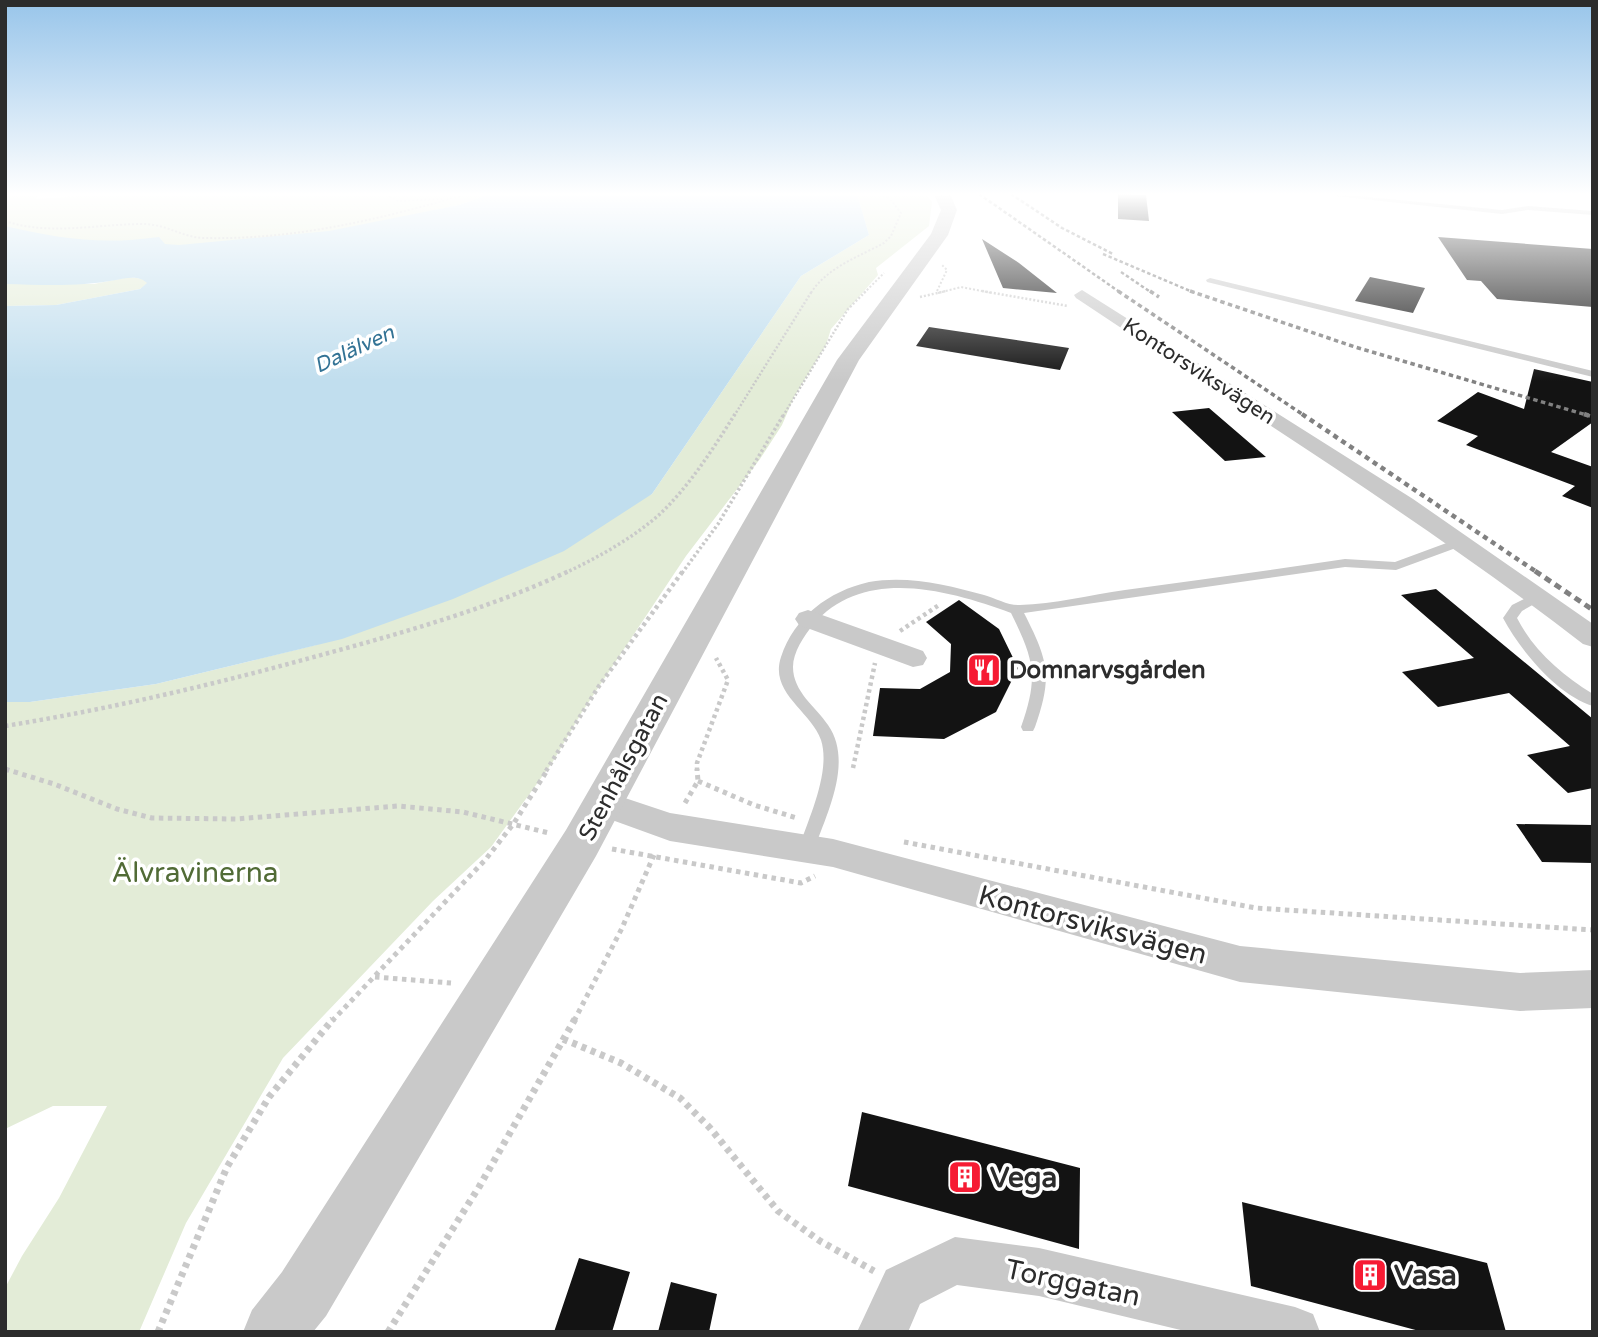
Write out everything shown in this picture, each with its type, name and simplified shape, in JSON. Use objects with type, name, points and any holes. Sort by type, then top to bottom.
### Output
[{"type":"street","name":"Stenhålsgatan","points":[[274,1332],[312,1282],[575,854],[848,360],[923,256]]},
{"type":"street","name":"Kontorsviksvägen","points":[[1076,301],[1460,542],[1593,638]]},
{"type":"street","points":[[808,619],[914,658]]},
{"type":"street","name":"Kontorsviksvägen","points":[[601,803],[670,827],[811,835],[1240,964],[1521,992],[1593,989]]},
{"type":"street","name":"Torggatan","points":[[903,1287],[955,1261],[1039,1272],[1295,1332]]},
{"type":"street","points":[[882,1332],[903,1287]]},
{"type":"lane","points":[[1210,280],[1593,374]]},
{"type":"lane","points":[[811,835],[829,776],[832,753],[825,732],[796,698],[785,670],[793,643],[808,619],[832,601],[868,588],[889,584],[926,584],[1016,610],[1345,563],[1396,566],[1460,542]]},
{"type":"lane","points":[[1538,596],[1517,608],[1510,618],[1520,640],[1549,670],[1593,701]]},
{"type":"lane","points":[[1016,610],[1039,657],[1041,683],[1028,727]]},
{"type":"path","points":[[5,726],[133,703],[279,667],[433,624],[516,596],[577,567],[660,514],[696,472],[816,284],[859,256]]},
{"type":"path","points":[[936,262],[946,265],[947,270],[937,292]]},
{"type":"path","points":[[158,1332],[228,1167],[269,1097],[340,1011],[486,859],[514,823],[599,686],[718,524],[848,309],[891,266]]},
{"type":"path","points":[[912,298],[961,286],[1027,300],[1076,301]]},
{"type":"path","points":[[851,776],[879,645],[960,592]]},
{"type":"path","points":[[388,1332],[465,1215],[618,937],[653,857],[698,781],[697,763],[728,680],[716,659]]},
{"type":"path","points":[[5,769],[62,787],[97,803],[151,818],[219,819],[379,806],[431,808],[514,823]]},
{"type":"path","points":[[698,781],[754,805],[811,835]]},
{"type":"path","points":[[891,839],[1256,908],[1593,930]]},
{"type":"path","points":[[374,977],[451,983]]},
{"type":"path","points":[[563,1039],[621,1063],[680,1098],[710,1128],[778,1211],[820,1241],[903,1287]]},
{"type":"green space","name":"Älvravinerna","points":[[834,256],[891,256],[876,268],[878,275],[831,329],[826,345],[760,459],[686,556],[582,712],[552,763],[491,847],[433,901],[283,1058],[186,1223],[139,1332],[5,1332],[5,1288],[59,1198],[107,1106],[53,1106],[5,1129],[5,702],[30,702],[156,684],[316,645],[652,494],[801,276]]},
{"type":"green space","points":[[129,277],[144,279],[148,283],[140,289],[56,305],[5,306],[5,284],[94,284]]},
{"type":"water","name":"Dalälven","points":[[5,256],[834,256],[801,276],[652,494],[564,551],[453,599],[342,639],[156,684],[30,702],[5,702],[5,306],[56,305],[140,289],[147,283],[132,278],[75,285],[5,284]]},
{"type":"building","points":[[989,256],[1009,256],[1057,293],[1003,288]]},
{"type":"building","points":[[1451,256],[1593,256],[1593,307],[1497,299],[1481,281],[1467,280]]},
{"type":"building","points":[[1370,277],[1425,288],[1413,313],[1355,301]]},
{"type":"building","points":[[929,327],[1069,348],[1060,370],[916,346]]},
{"type":"building","points":[[1534,369],[1593,382],[1593,422],[1551,452],[1593,467],[1593,508],[1562,496],[1575,486],[1466,445],[1478,436],[1437,421],[1478,392],[1524,409]]},
{"type":"building","points":[[1209,408],[1266,457],[1225,461],[1172,412]]},
{"type":"building","points":[[1436,589],[1593,719],[1593,788],[1568,793],[1527,755],[1570,746],[1509,693],[1438,707],[1402,672],[1474,658],[1401,595]]},
{"type":"building","name":"Domnarvsgården","points":[[959,600],[999,629],[1018,668],[996,712],[944,739],[873,736],[880,688],[920,689],[950,672],[951,644],[926,622]]},
{"type":"building","points":[[1516,824],[1593,825],[1593,863],[1542,862]]},
{"type":"building","name":"Vega","points":[[862,1112],[1080,1168],[1079,1249],[848,1186]]},
{"type":"building","name":"Vasa","points":[[1242,1202],[1487,1263],[1506,1332],[1423,1332],[1251,1286]]},
{"type":"building","points":[[579,1258],[630,1272],[612,1332],[554,1332]]},
{"type":"building","points":[[671,1282],[717,1294],[709,1332],[658,1332]]},
{"type":"railway","points":[[1068,256],[1121,293]]},
{"type":"railway","points":[[1109,256],[1191,291]]},
{"type":"railway","points":[[1121,272],[1152,293]]},
{"type":"railway","points":[[1118,291],[1305,416]]},
{"type":"railway","points":[[1150,291],[1159,297]]},
{"type":"railway","points":[[1191,291],[1355,347],[1590,416]]},
{"type":"railway","points":[[1302,414],[1538,573]]},
{"type":"railway","points":[[1584,414],[1590,416]]},
{"type":"railway","points":[[1535,571],[1593,610]]},
{"type":"place","name":"Domnarvsgården","points":[[984,670]]},
{"type":"place","name":"Vega","points":[[965,1177]]},
{"type":"place","name":"Vasa","points":[[1370,1275]]}]
